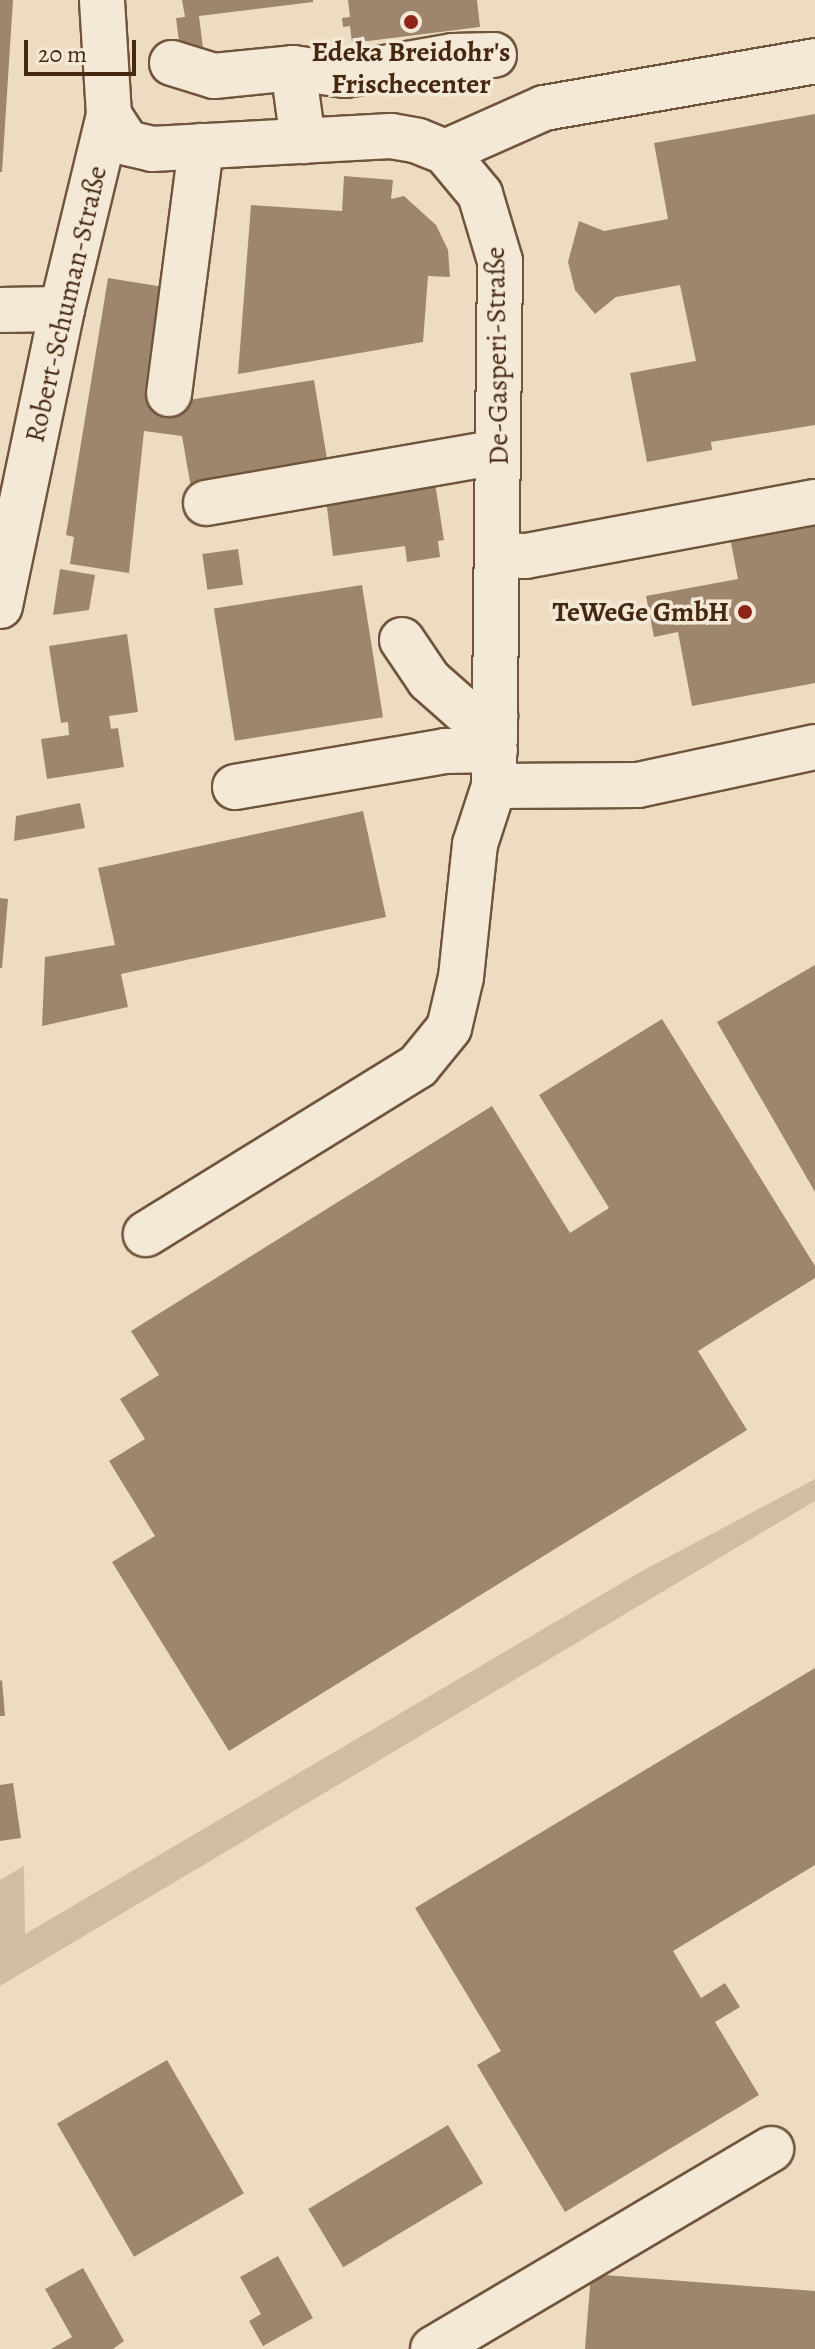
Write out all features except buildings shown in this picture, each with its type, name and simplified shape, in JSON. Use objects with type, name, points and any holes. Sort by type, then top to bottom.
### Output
[{"type":"street","name":"Robert-Schuman-Straße","points":[[0,606],[14,473],[62,309],[109,115],[102,0]]},
{"type":"street","points":[[172,63],[214,76],[293,68],[345,75],[453,56],[494,55]]},
{"type":"street","points":[[109,115],[127,143],[139,147],[391,136],[445,152],[544,108],[815,61]]},
{"type":"street","points":[[293,68],[303,141]]},
{"type":"street","points":[[169,394],[201,146]]},
{"type":"street","name":"De-Gasperi-Straße","points":[[146,1234],[418,1066],[436,1047],[456,1005],[475,844],[494,751],[498,555],[497,237],[480,194],[445,152]]},
{"type":"street","points":[[0,310],[62,309]]},
{"type":"street","points":[[206,503],[498,452]]},
{"type":"street","points":[[498,555],[526,556],[815,502]]},
{"type":"street","points":[[402,640],[429,680],[463,710],[494,751]]},
{"type":"street","points":[[235,787],[445,751],[494,751],[638,785],[815,747]]},
{"type":"street","points":[[433,2349],[771,2149]]},
{"type":"shaded area","points":[[815,1479],[815,1501],[0,1986],[0,1880],[24,1866],[25,1934],[642,1571]]},
{"type":"place","name":"Edeka Breidohr's Frischecenter","points":[[411,22]]},
{"type":"place","name":"TeWeGe GmbH","points":[[745,612]]}]
